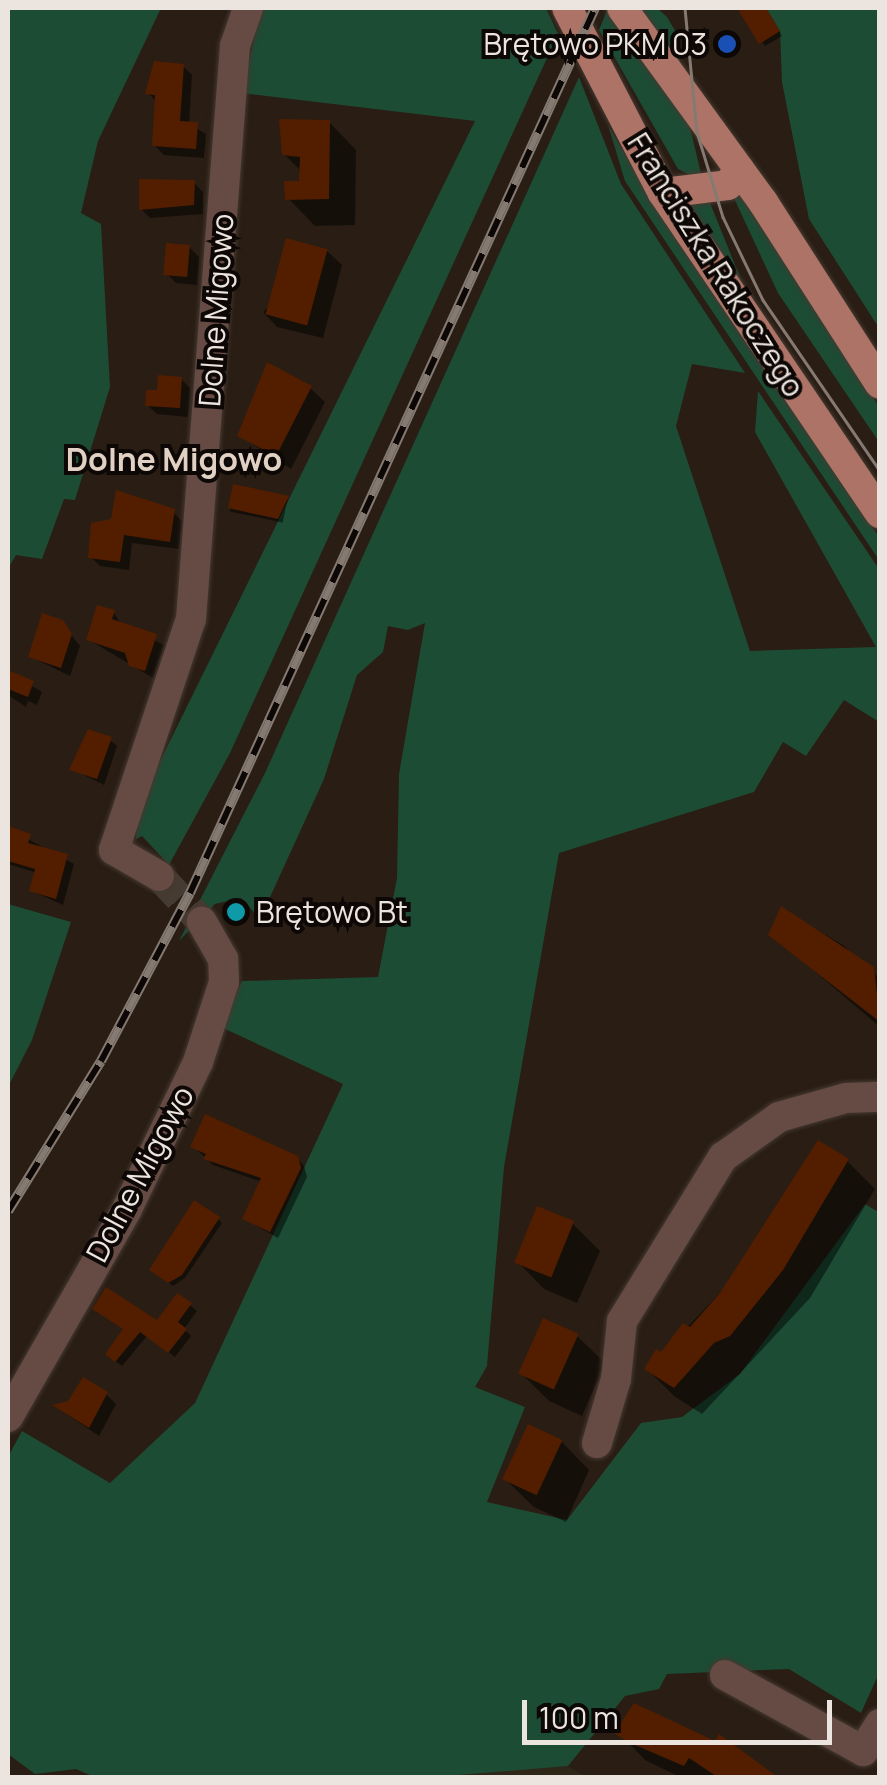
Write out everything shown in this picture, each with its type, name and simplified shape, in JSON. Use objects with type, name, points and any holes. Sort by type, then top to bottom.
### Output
[{"type":"main road","name":"Franciszka Rakoczego","points":[[567,8],[663,192],[880,514]]},
{"type":"main road","points":[[622,8],[739,170],[880,384]]},
{"type":"main road","points":[[663,192],[728,185],[739,170]]},
{"type":"street","name":"Dolne Migowo","points":[[159,876],[114,850],[191,620],[235,46],[248,8]]},
{"type":"street","name":"Dolne Migowo","points":[[8,1417],[128,1208],[198,1062],[224,982],[223,959],[202,922]]},
{"type":"street","points":[[597,1444],[616,1379],[622,1321],[723,1157],[778,1116],[828,1101],[880,1096]]},
{"type":"street","points":[[725,1674],[864,1751],[880,1724]]},
{"type":"shaded area","points":[[568,1766],[586,1777],[421,1778],[475,1770]]},
{"type":"green space","points":[[8,8],[161,8],[98,141],[81,213],[101,224],[110,387],[75,500],[64,499],[42,559],[16,555],[8,569]]},
{"type":"green space","points":[[261,8],[546,8],[558,34],[230,753],[169,865],[142,836],[136,839],[138,806],[475,121],[242,93]]},
{"type":"green space","points":[[608,8],[689,123],[703,182],[678,169],[599,30]]},
{"type":"green space","points":[[637,8],[657,8],[667,17],[677,34],[681,68]]},
{"type":"green space","points":[[766,8],[879,8],[879,328],[809,219],[782,82],[780,31]]},
{"type":"green space","points":[[579,77],[621,184],[745,373],[692,364],[676,426],[750,651],[876,647],[755,432],[758,391],[879,569],[879,722],[844,700],[806,756],[783,742],[754,792],[559,853],[504,1167],[487,1366],[475,1387],[525,1407],[487,1502],[567,1520],[641,1423],[682,1417],[740,1374],[865,1204],[880,1213],[879,1673],[861,1713],[789,1669],[667,1674],[659,1689],[625,1696],[568,1766],[421,1778],[97,1778],[76,1769],[35,1774],[8,1754],[8,1457],[22,1431],[110,1483],[195,1403],[343,1084],[221,1027],[242,981],[378,977],[397,878],[399,774],[425,623],[408,630],[388,626],[383,652],[357,675],[324,779],[260,919],[241,898],[215,904],[179,941],[265,773]]},
{"type":"green space","points":[[608,125],[655,206],[879,537],[879,560],[625,181]]},
{"type":"green space","points":[[741,193],[879,407],[879,442],[778,293],[733,196]]},
{"type":"green space","points":[[683,202],[710,203],[742,282],[879,490]]},
{"type":"green space","points":[[8,904],[71,922],[32,1040],[8,1087]]},
{"type":"building","points":[[737,8],[766,8],[780,31],[759,44]]},
{"type":"building","points":[[154,61],[184,64],[180,121],[198,122],[196,149],[152,146],[155,95],[145,94]]},
{"type":"building","points":[[279,119],[330,120],[329,199],[285,200],[284,181],[299,181],[300,157],[282,155]]},
{"type":"building","points":[[139,179],[195,180],[194,205],[139,210]]},
{"type":"building","points":[[286,238],[328,249],[307,325],[266,314]]},
{"type":"building","points":[[166,243],[190,245],[187,277],[163,275]]},
{"type":"building","points":[[267,362],[312,386],[276,456],[237,436]]},
{"type":"building","points":[[158,375],[182,377],[180,408],[145,406],[146,390],[157,390]]},
{"type":"building","points":[[233,484],[289,496],[278,519],[228,508]]},
{"type":"building","points":[[116,490],[175,509],[170,542],[124,535],[120,562],[88,558],[91,523],[111,519]]},
{"type":"building","points":[[97,605],[115,610],[112,619],[157,634],[145,671],[129,666],[125,653],[86,640]]},
{"type":"building","points":[[42,613],[63,620],[72,634],[61,668],[28,657]]},
{"type":"building","points":[[8,670],[34,681],[28,697],[8,689]]},
{"type":"building","points":[[88,729],[112,737],[97,779],[69,770]]},
{"type":"building","points":[[8,826],[31,834],[28,843],[68,854],[56,899],[29,891],[35,869],[8,861]]},
{"type":"building","points":[[781,906],[874,967],[880,1022],[768,935]]},
{"type":"building","points":[[205,1114],[298,1156],[301,1168],[270,1232],[242,1219],[261,1178],[203,1159],[206,1154],[190,1147]]},
{"type":"building","points":[[818,1140],[849,1159],[783,1270],[730,1336],[714,1343],[674,1388],[644,1369],[656,1349],[661,1352],[683,1323],[690,1327],[720,1293]]},
{"type":"building","points":[[194,1200],[220,1217],[182,1275],[168,1283],[149,1270]]},
{"type":"building","points":[[537,1206],[574,1221],[551,1278],[514,1263]]},
{"type":"building","points":[[106,1287],[157,1320],[177,1293],[192,1303],[178,1322],[187,1329],[168,1353],[140,1332],[115,1362],[105,1354],[123,1329],[92,1309]]},
{"type":"building","points":[[543,1318],[579,1334],[554,1390],[518,1374]]},
{"type":"building","points":[[83,1377],[108,1392],[89,1428],[52,1405],[68,1401]]},
{"type":"building","points":[[528,1424],[562,1440],[537,1495],[502,1479]]},
{"type":"building","points":[[634,1703],[715,1741],[719,1734],[779,1778],[719,1778],[689,1758],[684,1766],[628,1742],[614,1733]]},
{"type":"tunnel","points":[[159,876],[202,922]]},
{"type":"tram line","points":[[685,8],[697,132],[723,217],[763,300],[880,471]]},
{"type":"railway","points":[[8,1211],[101,1061],[190,893],[595,8]]},
{"type":"place","name":"Brętowo PKM 03","points":[[727,44]]},
{"type":"place","name":"Brętowo Bt","points":[[236,912]]},
{"type":"district","name":"Dolne Migowo","points":[[174,459]]}]
